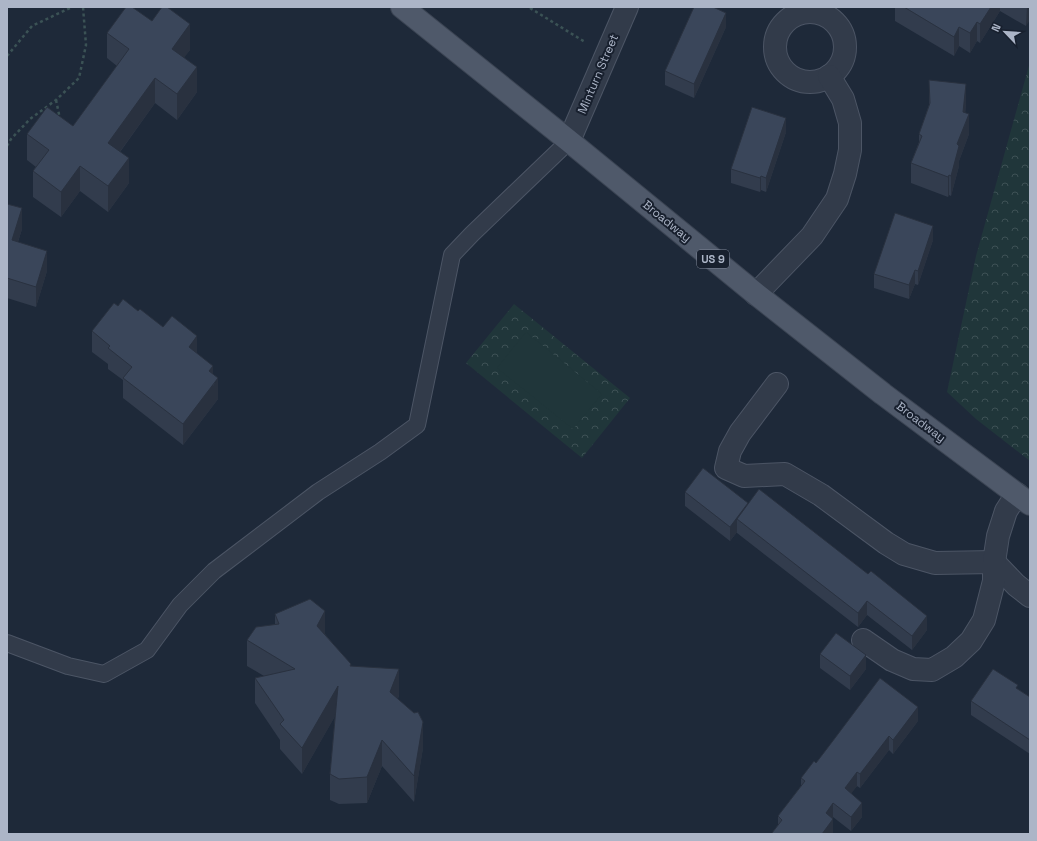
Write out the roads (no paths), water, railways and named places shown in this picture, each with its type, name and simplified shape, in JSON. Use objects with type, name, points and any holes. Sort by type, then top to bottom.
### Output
[{"type":"main road","name":"Broadway","points":[[402,7],[756,294],[883,394],[1024,499]]},
{"type":"street","name":"Minturn Street","points":[[569,141],[628,7]]},
{"type":"street","points":[[756,294],[812,236],[837,199],[845,174],[850,150],[850,123],[843,99],[829,76]]},
{"type":"street","points":[[777,384],[740,433],[730,451],[726,468],[744,476],[785,474],[821,495],[886,543],[904,554],[935,563],[994,562],[1016,585],[1030,596]]},
{"type":"street","points":[[863,640],[892,660],[914,669],[932,670],[954,657],[971,641],[984,620],[994,581],[994,562],[998,536],[1004,515],[1024,499]]},
{"type":"lane","points":[[7,643],[68,666],[104,674],[147,650],[180,605],[214,571],[318,492],[417,426],[452,255],[569,141]]}]
